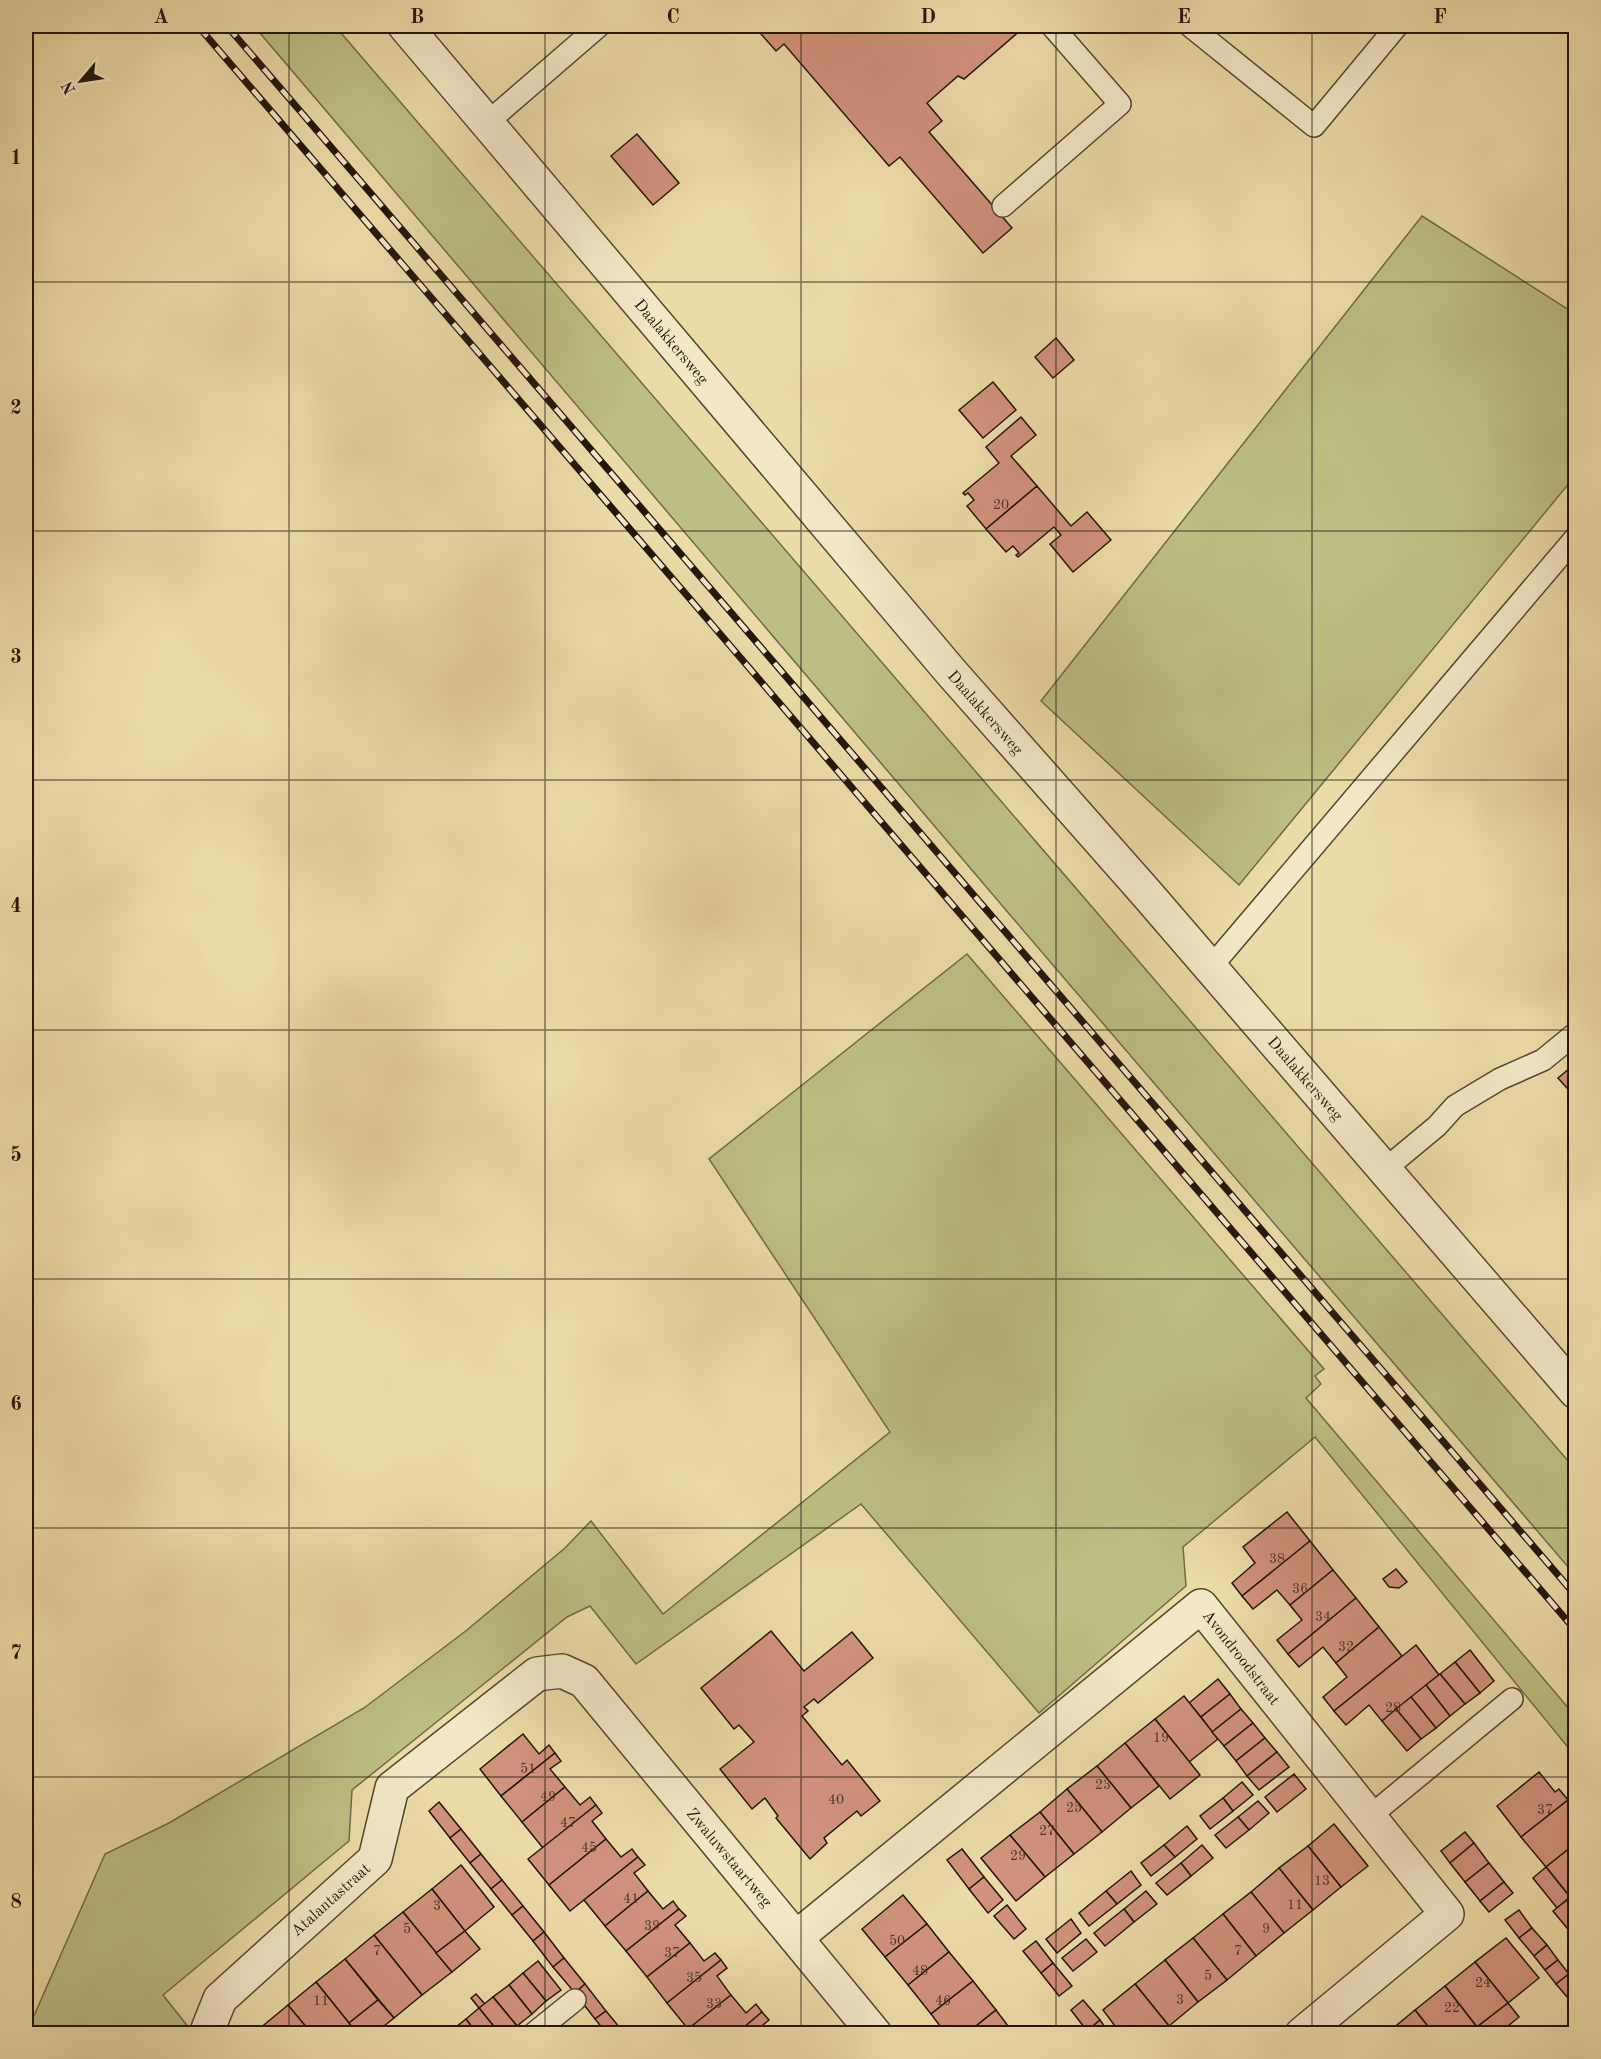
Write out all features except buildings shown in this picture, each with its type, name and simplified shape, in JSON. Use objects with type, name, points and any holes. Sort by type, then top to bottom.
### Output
[{"type":"street","name":"Daalakkersweg","points":[[405,26],[951,672],[1210,968],[1575,1392]]},
{"type":"street","name":"Avondroodstraat","points":[[797,1937],[1202,1606],[1447,1914],[1302,2034]]},
{"type":"street","name":"Atalantastraat","points":[[213,2034],[208,2028],[220,1999],[375,1859],[392,1788],[537,1674],[562,1671],[584,1681]]},
{"type":"street","name":"Zwaluwstaartweg","points":[[584,1681],[875,2034]]},
{"type":"lane","points":[[488,122],[599,26]]},
{"type":"lane","points":[[1003,206],[1120,104],[1052,26]]},
{"type":"lane","points":[[1190,26],[1314,126],[1397,26]]},
{"type":"lane","points":[[1210,968],[1575,537]]},
{"type":"lane","points":[[1384,1170],[1437,1126],[1455,1106],[1500,1079],[1543,1060],[1575,1033]]},
{"type":"lane","points":[[1369,1817],[1512,1699]]},
{"type":"lane","points":[[533,2034],[575,2000]]},
{"type":"green space","points":[[254,26],[335,26],[1575,1469],[1575,1575],[1011,916]]},
{"type":"green space","points":[[1422,216],[1572,312],[1575,307],[1575,476],[1239,885],[1041,701]]},
{"type":"green space","points":[[967,954],[1324,1369],[1315,1376],[1321,1384],[1306,1398],[1575,1716],[1575,1756],[1315,1437],[1183,1547],[1186,1586],[1039,1713],[861,1504],[636,1664],[590,1606],[567,1617],[352,1790],[349,1841],[163,1995],[193,2033],[26,2034],[105,1854],[169,1823],[364,1708],[467,1630],[565,1548],[591,1521],[663,1614],[890,1432],[709,1159]]},
{"type":"railway","points":[[198,26],[1576,1631]]},
{"type":"railway","points":[[227,26],[1576,1596]]}]
